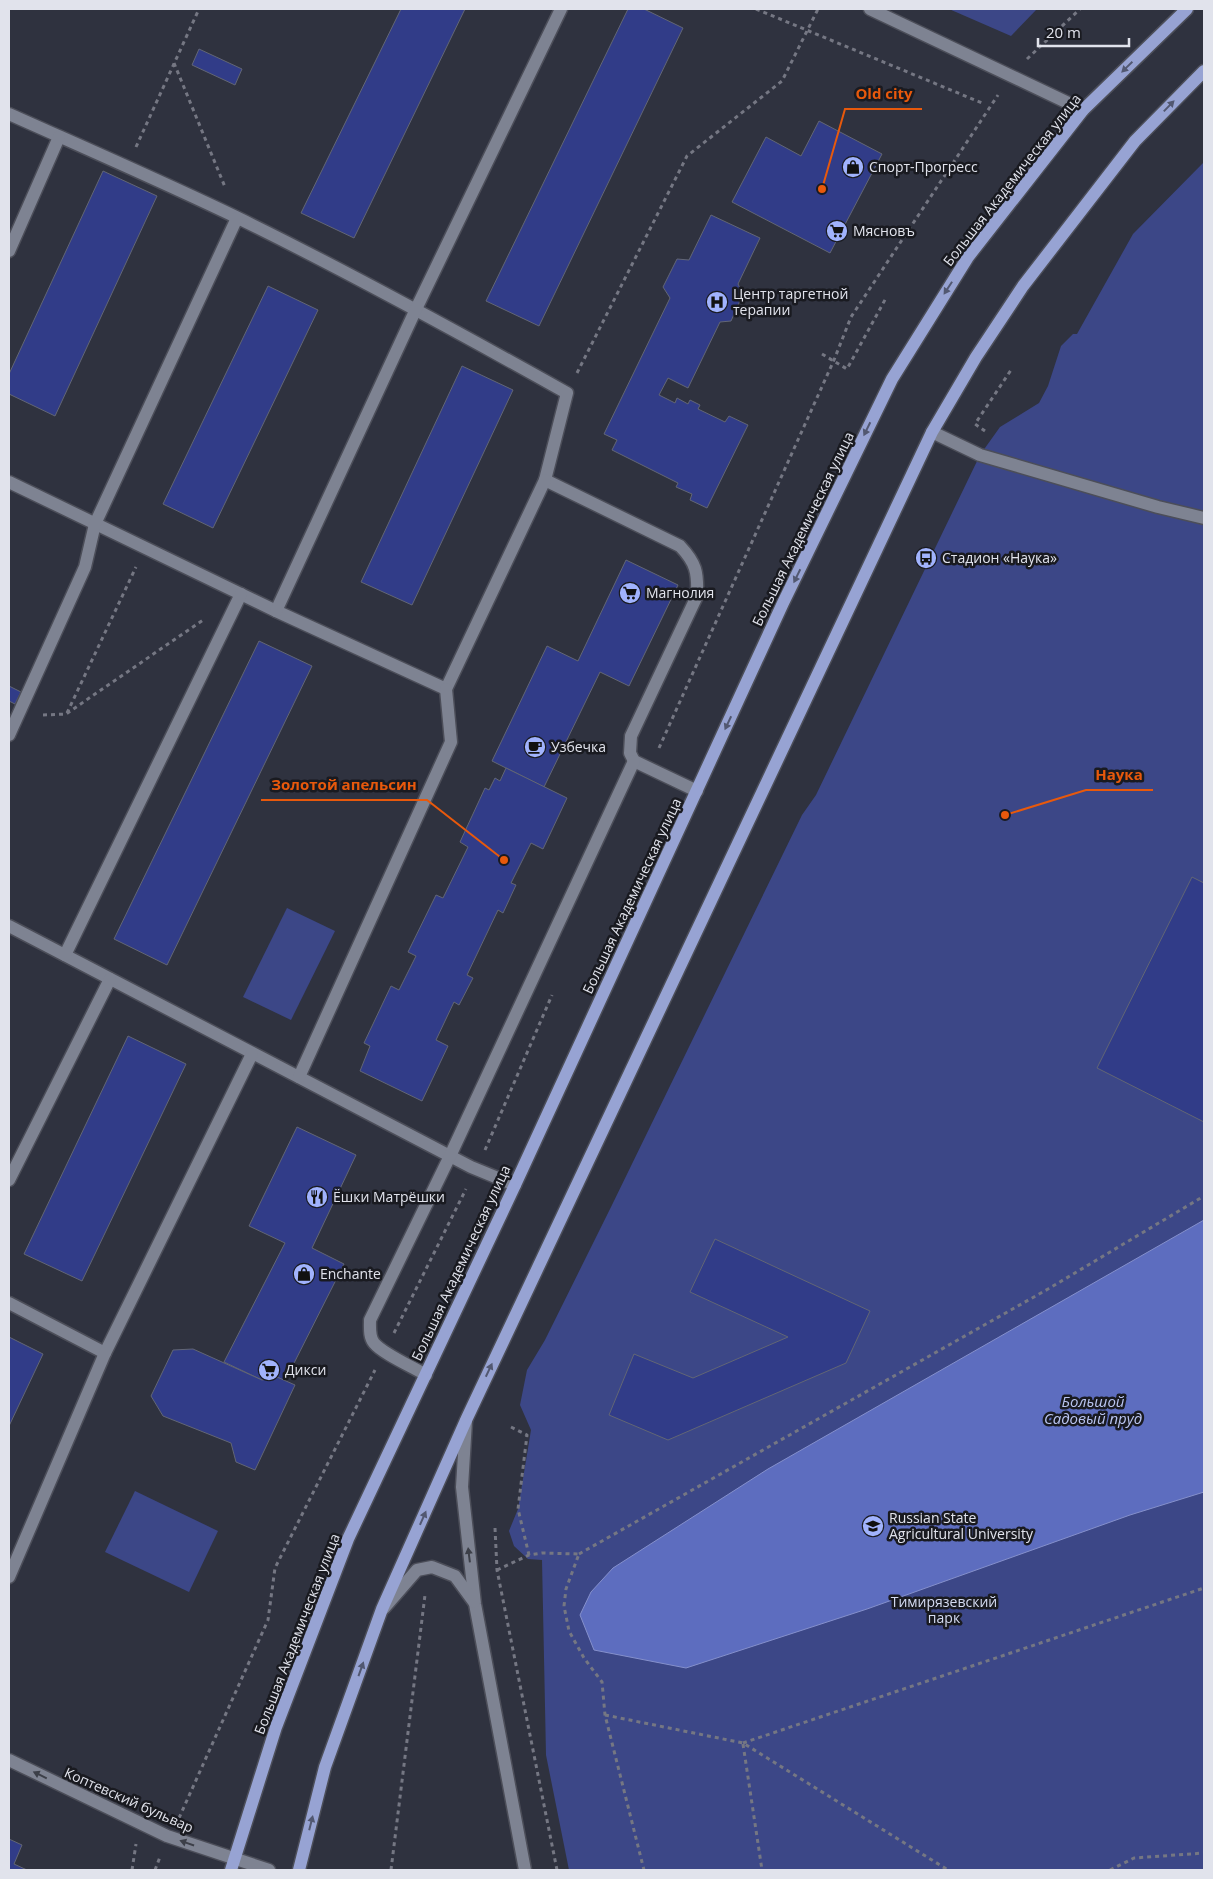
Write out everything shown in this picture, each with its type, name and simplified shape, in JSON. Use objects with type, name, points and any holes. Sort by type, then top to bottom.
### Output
[{"type":"main road","name":"Большая Академическая улица","points":[[232,1865],[276,1727],[348,1539],[515,1185],[779,612],[892,379],[968,257],[1083,110],[1187,9]]},
{"type":"main road","points":[[299,1870],[325,1768],[382,1610],[466,1418],[932,432],[976,357],[1023,286],[1135,141],[1204,71]]},
{"type":"street","points":[[276,611],[416,309],[561,9]]},
{"type":"street","points":[[870,9],[1083,110]]},
{"type":"street","points":[[9,114],[127,166],[237,218],[416,309],[567,393],[545,480],[446,689],[450,742],[299,1077]]},
{"type":"street","points":[[9,251],[59,137]]},
{"type":"street","points":[[9,734],[85,567],[95,524],[237,218]]},
{"type":"street","points":[[932,432],[980,455],[1158,507],[1204,518]]},
{"type":"street","points":[[545,480],[680,546],[692,558],[698,576],[697,596],[631,736],[630,753],[634,761],[697,791]]},
{"type":"street","points":[[9,482],[276,611],[446,689]]},
{"type":"street","points":[[65,955],[241,594]]},
{"type":"street","points":[[426,1375],[373,1342],[369,1332],[370,1320],[450,1156],[634,761]]},
{"type":"street","points":[[9,926],[471,1167],[515,1185]]},
{"type":"street","points":[[9,1180],[110,979]]},
{"type":"street","points":[[9,1577],[105,1353],[252,1054]]},
{"type":"street","points":[[9,1304],[105,1353]]},
{"type":"street","points":[[466,1418],[462,1488],[475,1604],[525,1870]]},
{"type":"street","points":[[382,1610],[417,1570],[432,1567],[454,1576],[475,1604]]},
{"type":"street","name":"Коптевский бульвар","points":[[9,1760],[151,1829],[232,1865],[269,1870]]},
{"type":"path","points":[[127,166],[199,9]]},
{"type":"path","points":[[756,9],[982,103]]},
{"type":"path","points":[[567,393],[687,156],[782,81],[818,9]]},
{"type":"path","points":[[1011,75],[1080,9]]},
{"type":"path","points":[[174,62],[237,218]]},
{"type":"path","points":[[822,354],[847,369],[886,298]]},
{"type":"path","points":[[987,432],[975,424],[1011,370]]},
{"type":"path","points":[[66,714],[145,548]]},
{"type":"path","points":[[17,717],[66,714],[209,616]]},
{"type":"path","points":[[497,1570],[529,1555],[542,1552],[579,1554],[1040,1294],[1204,1196]]},
{"type":"path","points":[[511,1427],[527,1435],[518,1509],[529,1555]]},
{"type":"path","points":[[495,1528],[497,1570],[557,1870]]},
{"type":"path","points":[[579,1554],[566,1589],[564,1606],[569,1631],[584,1658],[602,1682],[605,1715],[644,1870]]},
{"type":"path","points":[[391,1870],[426,1587]]},
{"type":"path","points":[[743,1743],[1204,1588]]},
{"type":"path","points":[[605,1715],[743,1743],[948,1870]]},
{"type":"path","points":[[743,1743],[762,1870]]},
{"type":"path","points":[[132,1870],[136,1843]]},
{"type":"path","points":[[1110,1870],[1134,1858],[1204,1853]]},
{"type":"green space","points":[[949,9],[1037,9],[1011,36]]},
{"type":"green space","name":"Тимирязевский парк","points":[[1204,162],[1204,1870],[569,1870],[546,1755],[542,1560],[528,1559],[514,1546],[509,1531],[518,1509],[531,1430],[520,1405],[527,1370],[545,1340],[612,1205],[802,815],[816,795],[980,455],[1000,427],[1039,403],[1048,386],[1061,346],[1073,334],[1077,334],[1133,234]]},
{"type":"green space","points":[[287,908],[335,931],[291,1020],[243,997]]},
{"type":"green space","points":[[135,1491],[218,1531],[189,1592],[105,1552]]},
{"type":"water","name":"Большой Садовый пруд","points":[[1204,1220],[1204,1492],[1130,1515],[867,1609],[686,1668],[594,1650],[580,1615],[591,1592],[613,1568],[768,1469]]},
{"type":"building","points":[[401,9],[465,9],[354,238],[301,213]]},
{"type":"building","points":[[628,9],[644,9],[683,28],[539,326],[486,301]]},
{"type":"building","points":[[199,49],[242,69],[235,85],[192,65]]},
{"type":"building","points":[[819,121],[882,154],[830,253],[732,202],[766,137],[801,156]]},
{"type":"building","points":[[103,171],[157,196],[55,416],[9,394],[9,374]]},
{"type":"building","points":[[711,215],[760,238],[738,284],[743,294],[731,321],[720,322],[688,388],[668,378],[659,395],[675,403],[677,398],[688,404],[690,400],[700,405],[698,409],[725,422],[729,416],[748,425],[707,508],[690,500],[692,494],[676,487],[678,483],[612,450],[617,440],[604,434],[670,298],[663,287],[677,259],[689,260]]},
{"type":"building","points":[[268,286],[318,310],[213,528],[163,504]]},
{"type":"building","points":[[462,366],[513,390],[412,605],[361,582]]},
{"type":"building","points":[[626,560],[678,585],[629,686],[600,672],[544,787],[492,761],[547,646],[578,661]]},
{"type":"building","points":[[259,641],[312,666],[167,965],[114,939]]},
{"type":"building","points":[[9,686],[21,692],[15,704],[9,701]]},
{"type":"building","points":[[506,768],[567,798],[543,849],[531,843],[511,883],[516,885],[503,913],[498,910],[467,975],[473,978],[459,1005],[454,1002],[436,1040],[448,1046],[422,1101],[360,1071],[370,1046],[364,1043],[391,986],[399,990],[416,956],[408,952],[436,895],[443,898],[468,847],[460,842],[485,788],[489,790],[495,778],[500,781]]},
{"type":"building","points":[[1192,877],[1204,883],[1204,1122],[1097,1068]]},
{"type":"building","points":[[128,1036],[186,1064],[82,1281],[24,1254]]},
{"type":"building","points":[[297,1127],[356,1155],[312,1248],[344,1264],[285,1381],[277,1377],[262,1380],[224,1362],[285,1243],[249,1226]]},
{"type":"building","points":[[715,1239],[870,1311],[846,1363],[668,1440],[609,1415],[634,1354],[693,1378],[788,1337],[690,1292]]},
{"type":"building","points":[[9,1337],[43,1354],[9,1426]]},
{"type":"building","points":[[193,1349],[262,1380],[277,1377],[295,1385],[255,1470],[236,1462],[231,1443],[163,1416],[151,1396],[173,1350]]},
{"type":"building","points":[[9,1839],[22,1845],[14,1864],[27,1870],[9,1870]]},
{"type":"place","name":"Спорт-Прогресс","points":[[853,167]]},
{"type":"place","name":"Old city","points":[[822,189]]},
{"type":"place","name":"Мясновъ","points":[[837,231]]},
{"type":"place","name":"Центр таргетной терапии","points":[[717,302]]},
{"type":"place","name":"Стадион «Наука»","points":[[926,558]]},
{"type":"place","name":"Магнолия","points":[[630,593]]},
{"type":"place","name":"Узбечка","points":[[535,747]]},
{"type":"place","name":"Наука","points":[[1005,815]]},
{"type":"place","name":"Золотой апельсин","points":[[504,860]]},
{"type":"place","name":"Ёшки Матрёшки","points":[[317,1197]]},
{"type":"place","name":"Enchante","points":[[304,1274]]},
{"type":"place","name":"Дикси","points":[[269,1370]]},
{"type":"place","name":"Russian State Agricultural University","points":[[873,1526]]}]
